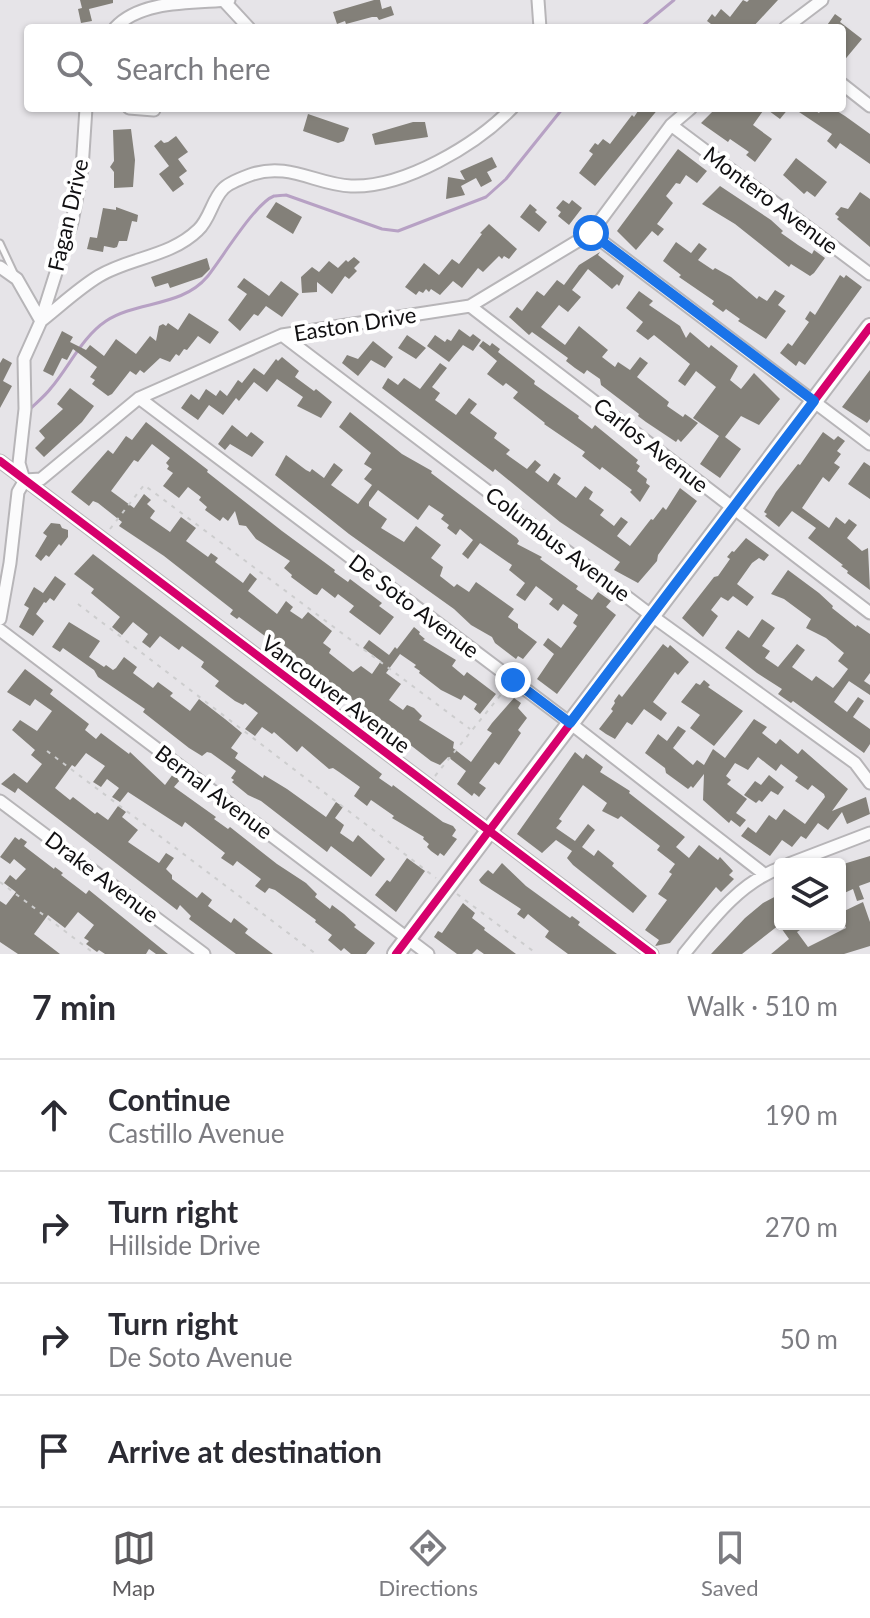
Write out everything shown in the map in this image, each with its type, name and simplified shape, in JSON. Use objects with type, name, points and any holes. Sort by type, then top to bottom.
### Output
[{"type":"main road","points":[[396,954],[870,327]]},
{"type":"street","points":[[119,24],[130,13],[145,6],[227,0],[246,24]]},
{"type":"street","points":[[538,0],[540,24]]},
{"type":"street","points":[[790,24],[822,0]]},
{"type":"street","points":[[846,87],[870,106]]},
{"type":"street","name":"Fagan Drive","points":[[25,480],[19,463],[25,409],[24,359],[41,321],[72,222],[82,169],[86,112]]},
{"type":"street","points":[[0,267],[17,279],[41,321],[100,275],[185,241],[201,228],[223,188],[251,174],[270,170],[306,174],[350,186],[395,182],[472,139],[507,112]]},
{"type":"street","name":"Easton Drive","points":[[25,480],[41,479],[139,398],[282,335],[470,306],[591,233],[671,125],[686,112]]},
{"type":"street","name":"Montero Avenue","points":[[671,125],[870,274]]},
{"type":"street","points":[[591,233],[870,444]]},
{"type":"street","name":"Carlos Avenue","points":[[470,306],[870,613]]},
{"type":"street","name":"Columbus Avenue","points":[[282,335],[652,616],[855,763],[870,783]]},
{"type":"street","name":"De Soto Avenue","points":[[139,398],[570,723],[764,874]]},
{"type":"street","name":"Vancouver Avenue","points":[[0,461],[427,787],[652,954]]},
{"type":"street","points":[[0,619],[18,492],[25,480]]},
{"type":"street","name":"Bernal Avenue","points":[[0,630],[428,954]]},
{"type":"street","name":"Drake Avenue","points":[[0,801],[204,954]]},
{"type":"street","points":[[805,858],[870,833]]},
{"type":"street","points":[[684,954],[725,905],[764,874],[774,870]]},
{"type":"lane","points":[[0,243],[17,279]]},
{"type":"path","points":[[103,538],[144,485],[470,729]]},
{"type":"path","points":[[78,604],[537,954]]},
{"type":"path","points":[[427,787],[470,729],[513,680]]},
{"type":"path","points":[[47,751],[316,954]]},
{"type":"path","points":[[0,882],[95,954]]},
{"type":"building","points":[[80,0],[113,0],[113,3],[89,9],[92,21],[81,23]]},
{"type":"building","points":[[380,0],[382,9],[391,6],[394,15],[379,20],[372,17],[337,24],[333,12]]},
{"type":"building","points":[[743,0],[778,0],[756,24],[711,24],[707,21],[721,9],[730,17]]},
{"type":"building","points":[[835,14],[842,19],[843,24],[828,24]]},
{"type":"building","points":[[846,27],[862,39],[846,58]]},
{"type":"building","points":[[637,112],[656,112],[595,186],[579,173],[593,154],[589,151],[603,139],[610,144],[632,115],[634,117]]},
{"type":"building","points":[[712,112],[762,112],[753,125],[772,139],[755,162],[746,155],[749,152],[701,123]]},
{"type":"building","points":[[770,112],[786,112],[780,119]]},
{"type":"building","points":[[799,112],[838,112],[870,134],[870,164],[840,143],[836,149],[827,141],[832,134]]},
{"type":"building","points":[[308,114],[349,128],[344,141],[338,143],[303,131]]},
{"type":"building","points":[[413,122],[425,122],[428,137],[375,145],[372,134]]},
{"type":"building","points":[[131,129],[135,160],[133,187],[114,188],[114,172],[110,167],[114,161],[113,130]]},
{"type":"building","points":[[176,136],[188,152],[178,159],[187,171],[179,177],[184,184],[173,192],[159,174],[169,166],[154,146],[161,140],[168,142]]},
{"type":"building","points":[[678,149],[707,171],[697,183],[686,175],[680,184],[676,183],[666,196],[673,203],[657,224],[664,229],[658,236],[652,231],[636,250],[617,231]]},
{"type":"building","points":[[492,157],[497,167],[487,172],[492,181],[481,187],[476,178],[461,186],[465,195],[446,199],[448,177],[465,180],[460,171]]},
{"type":"building","points":[[796,158],[827,182],[815,197],[807,191],[804,194],[783,175]]},
{"type":"building","points":[[720,186],[771,220],[783,231],[781,233],[798,245],[812,254],[814,250],[825,258],[814,273],[810,276],[791,264],[789,267],[735,224],[702,204]]},
{"type":"building","points":[[860,192],[870,199],[870,247],[835,214],[841,207],[848,209]]},
{"type":"building","points":[[563,200],[569,204],[572,200],[582,208],[569,225],[558,216],[561,212],[556,208]]},
{"type":"building","points":[[276,202],[302,217],[293,234],[266,217]]},
{"type":"building","points":[[530,204],[547,222],[539,232],[520,217]]},
{"type":"building","points":[[116,207],[138,215],[137,222],[132,221],[127,241],[119,241],[114,248],[104,246],[103,252],[87,249],[90,237],[97,238],[103,208],[116,210]]},
{"type":"building","points":[[489,224],[517,249],[509,259],[499,256],[483,272],[478,268],[462,288],[453,281],[440,295],[426,289],[416,295],[405,287],[424,263],[439,275],[452,259],[459,264]]},
{"type":"building","points":[[676,242],[691,253],[699,243],[707,249],[698,260],[731,277],[757,299],[759,296],[767,301],[775,290],[785,296],[778,305],[786,311],[766,339],[726,309],[723,312],[712,304],[714,301],[679,277],[681,275],[663,261]]},
{"type":"building","points":[[600,252],[598,255],[624,276],[619,286],[617,284],[612,289],[588,269],[572,290],[581,297],[568,312],[559,305],[541,327],[565,345],[579,326],[608,350],[602,357],[615,367],[618,362],[630,370],[640,357],[648,363],[637,377],[669,402],[667,406],[698,423],[681,442],[678,439],[676,442],[646,422],[601,385],[600,379],[587,370],[584,374],[575,368],[566,361],[568,358],[532,332],[529,335],[509,317],[517,307],[522,311],[537,291],[544,296],[557,280],[564,285],[579,265]]},
{"type":"building","points":[[354,257],[360,262],[354,268],[357,271],[349,279],[345,276],[332,294],[317,282],[317,292],[302,293],[301,277],[312,267],[319,272],[329,261],[338,268]]},
{"type":"building","points":[[207,258],[210,269],[202,277],[170,288],[168,283],[155,287],[151,277]]},
{"type":"building","points":[[840,275],[844,278],[846,275],[862,287],[805,365],[799,361],[796,366],[780,353],[788,343],[792,346],[809,322],[805,319],[810,311],[815,315]]},
{"type":"building","points":[[244,278],[269,296],[281,281],[299,294],[282,317],[266,306],[258,316],[254,314],[240,331],[228,320],[247,294],[237,287]]},
{"type":"building","points":[[639,291],[653,301],[649,305],[680,326],[686,338],[690,332],[738,366],[730,380],[741,389],[754,373],[780,399],[759,425],[741,416],[725,437],[741,449],[720,478],[700,464],[719,436],[693,418],[716,387],[696,371],[685,386],[678,381],[690,364],[654,335],[648,340],[636,331],[643,322],[626,308]]},
{"type":"building","points":[[189,313],[219,332],[210,344],[198,336],[187,350],[184,349],[179,356],[176,354],[170,362],[160,358],[144,373],[140,370],[136,375],[130,371],[108,396],[92,384],[95,380],[90,377],[97,367],[73,349],[67,360],[62,358],[53,376],[43,371],[62,331],[73,337],[70,342],[86,350],[90,345],[104,356],[116,339],[136,354],[150,336],[156,341],[159,326],[168,323],[178,330]]},
{"type":"building","points":[[459,329],[481,340],[473,351],[463,345],[449,362],[427,346],[435,335],[445,342],[447,339],[451,341]]},
{"type":"building","points":[[407,335],[426,348],[416,359],[398,348]]},
{"type":"building","points":[[373,341],[393,357],[385,368],[371,360],[358,376],[342,363],[347,355],[358,359]]},
{"type":"building","points":[[483,341],[500,349],[498,352],[535,381],[534,384],[592,429],[595,425],[638,460],[636,463],[640,466],[637,471],[650,486],[640,502],[630,492],[632,490],[602,467],[600,470],[582,456],[585,452],[513,398],[518,392],[487,374],[497,361],[479,346]]},
{"type":"building","points":[[282,357],[299,371],[295,377],[332,402],[321,418],[297,406],[303,397],[277,379],[267,392],[254,382],[223,415],[209,405],[198,420],[181,408],[191,394],[199,400],[206,389],[216,396],[220,390],[227,396],[238,380],[242,383],[254,368],[264,375],[276,359],[278,361]]},
{"type":"building","points":[[3,358],[12,363],[3,381],[12,386],[0,408],[0,363]]},
{"type":"building","points":[[440,363],[447,368],[432,387],[440,393],[435,400],[456,415],[469,398],[477,404],[470,413],[497,433],[494,438],[510,450],[506,454],[527,469],[535,460],[541,465],[535,472],[548,482],[554,473],[561,478],[557,484],[576,498],[585,486],[593,492],[589,499],[604,510],[600,515],[614,526],[621,517],[628,522],[617,536],[630,546],[663,507],[666,510],[680,488],[697,501],[658,555],[657,561],[638,583],[614,570],[620,562],[560,522],[495,469],[493,472],[382,388],[388,378],[398,385],[404,378],[420,389]]},
{"type":"building","points":[[870,370],[870,419],[867,423],[842,407]]},
{"type":"building","points":[[70,388],[94,406],[82,422],[44,457],[35,448],[45,438],[39,431],[63,409],[57,404]]},
{"type":"building","points":[[350,412],[517,538],[517,544],[542,557],[540,559],[578,586],[576,589],[592,600],[598,592],[611,601],[606,607],[616,615],[557,694],[537,679],[554,654],[543,645],[548,638],[561,648],[577,626],[573,623],[578,615],[563,604],[558,611],[549,604],[553,599],[536,586],[525,601],[516,595],[525,583],[509,570],[512,565],[480,543],[468,559],[462,554],[473,540],[460,529],[456,535],[447,528],[449,525],[441,519],[444,515],[429,505],[418,520],[378,490],[369,506],[387,519],[381,528],[404,542],[416,526],[441,545],[431,558],[443,567],[440,576],[454,587],[457,584],[469,592],[476,582],[514,609],[508,617],[537,642],[523,659],[518,656],[516,659],[492,637],[471,625],[454,609],[349,534],[275,475],[286,455],[306,470],[310,472],[312,469],[324,478],[334,463],[343,470],[331,485],[358,504],[372,485],[364,479],[372,469],[364,464],[371,453],[339,427]]},
{"type":"building","points":[[146,422],[334,572],[348,582],[350,579],[382,603],[379,606],[394,617],[380,635],[349,612],[354,606],[338,594],[335,598],[322,588],[317,595],[314,594],[291,577],[284,568],[290,561],[256,539],[246,526],[239,525],[235,511],[228,521],[223,517],[220,521],[205,510],[207,507],[199,500],[201,497],[188,487],[179,498],[163,486],[173,473],[167,469],[169,466],[166,463],[170,458],[152,444],[138,462],[134,460],[111,491],[134,508],[144,494],[151,500],[147,504],[155,511],[150,518],[170,532],[181,517],[196,528],[186,541],[208,557],[211,553],[218,558],[215,562],[243,583],[250,573],[257,579],[248,591],[277,614],[286,601],[293,607],[290,611],[302,619],[308,612],[332,631],[323,643],[331,649],[329,653],[353,672],[361,666],[372,674],[381,661],[363,648],[369,640],[389,655],[414,627],[423,640],[456,660],[452,666],[464,676],[467,672],[496,694],[480,714],[474,709],[477,704],[464,695],[461,700],[441,690],[400,654],[386,673],[401,684],[389,700],[403,710],[407,705],[414,708],[422,716],[419,720],[454,742],[453,748],[471,762],[492,733],[487,730],[492,723],[514,698],[521,703],[518,708],[527,718],[518,730],[521,733],[499,765],[495,762],[479,783],[486,788],[479,797],[474,793],[472,796],[457,784],[466,771],[448,757],[440,765],[431,761],[328,681],[307,667],[304,670],[302,663],[290,654],[292,651],[230,614],[233,610],[164,556],[119,526],[122,522],[98,503],[93,501],[89,506],[71,492],[108,450],[113,454],[126,436],[132,440]]},
{"type":"building","points":[[232,425],[247,437],[251,432],[264,442],[252,457],[230,444],[225,450],[218,444]]},
{"type":"building","points":[[823,432],[834,440],[838,436],[845,441],[837,451],[841,454],[834,463],[840,467],[829,482],[823,477],[802,508],[829,528],[836,517],[845,524],[849,519],[857,525],[847,538],[862,551],[868,548],[870,590],[808,538],[816,528],[792,511],[779,527],[765,516],[767,514],[764,512],[776,492]]},
{"type":"building","points":[[864,462],[870,466],[870,499],[848,484]]},
{"type":"building","points":[[51,523],[60,524],[68,530],[68,537],[41,561],[35,556],[47,536],[43,533]]},
{"type":"building","points":[[746,538],[769,555],[764,561],[759,558],[752,563],[737,584],[754,597],[747,606],[733,596],[728,601],[721,597],[711,610],[718,616],[703,637],[682,618],[718,576],[730,559],[727,557]]},
{"type":"building","points":[[93,554],[382,774],[379,778],[453,826],[456,830],[452,836],[457,839],[444,856],[431,851],[424,837],[392,818],[394,816],[371,800],[367,806],[354,796],[360,787],[333,768],[329,769],[302,746],[297,752],[274,732],[272,734],[262,727],[255,736],[245,729],[258,713],[215,686],[219,681],[201,667],[204,662],[182,646],[179,650],[160,636],[150,648],[142,642],[148,634],[133,622],[122,635],[112,627],[120,617],[91,593],[94,589],[74,574]]},
{"type":"building","points":[[788,570],[856,627],[870,634],[870,673],[864,681],[870,685],[870,695],[849,681],[834,702],[847,712],[858,697],[864,701],[853,717],[870,729],[870,744],[864,753],[793,701],[791,703],[778,694],[782,689],[725,648],[738,630],[749,638],[762,619],[775,628],[762,646],[770,651],[765,658],[778,667],[797,644],[805,650],[792,667],[812,681],[816,676],[833,688],[839,681],[848,669],[838,661],[844,653],[826,638],[806,628],[811,619],[784,599],[771,594]]},
{"type":"building","points":[[55,576],[66,584],[54,601],[50,598],[44,602],[36,614],[44,621],[33,636],[19,627],[29,608],[24,605],[34,587],[43,593]]},
{"type":"building","points":[[69,622],[100,641],[89,657],[104,667],[106,665],[113,670],[124,657],[137,667],[133,673],[153,688],[158,682],[190,711],[199,699],[225,719],[242,733],[231,748],[238,753],[235,758],[263,778],[264,775],[287,789],[326,817],[336,802],[343,807],[335,818],[344,825],[340,833],[353,842],[358,835],[385,859],[371,877],[331,846],[327,852],[261,801],[248,795],[232,782],[236,771],[211,753],[202,756],[189,748],[143,712],[145,709],[98,677],[94,670],[63,648],[60,652],[52,647]]},
{"type":"building","points":[[663,644],[668,648],[670,645],[689,662],[678,675],[675,672],[653,702],[667,713],[661,721],[644,709],[632,725],[627,722],[615,739],[606,734],[599,729],[613,711],[614,701],[619,694],[622,697]]},
{"type":"building","points":[[25,669],[53,690],[50,694],[89,724],[85,730],[96,739],[101,733],[130,752],[165,785],[173,774],[180,780],[174,787],[306,883],[317,894],[315,897],[330,909],[332,905],[344,914],[356,925],[354,927],[375,943],[366,954],[351,954],[344,948],[341,951],[328,940],[332,935],[316,920],[275,890],[269,888],[265,893],[255,886],[261,879],[237,861],[233,866],[221,858],[225,853],[185,822],[182,827],[128,792],[120,802],[112,797],[119,788],[107,779],[101,787],[93,782],[105,766],[86,753],[75,767],[72,765],[55,788],[70,800],[73,797],[108,820],[118,806],[126,812],[122,817],[138,830],[128,842],[159,863],[166,853],[174,858],[166,869],[172,879],[197,898],[202,892],[212,900],[208,906],[231,923],[234,918],[248,929],[245,933],[273,954],[236,954],[189,919],[191,916],[180,905],[177,910],[18,788],[15,793],[1,784],[14,773],[27,783],[42,764],[31,755],[35,750],[12,730],[20,720],[37,731],[52,711],[35,699],[30,706],[7,692]]},
{"type":"building","points":[[704,680],[710,685],[708,687],[743,711],[714,746],[690,728],[700,715],[681,702],[696,683],[700,685]]},
{"type":"building","points":[[754,719],[767,727],[762,733],[776,744],[780,739],[798,754],[802,749],[848,789],[832,811],[866,797],[870,814],[847,824],[842,812],[828,830],[818,823],[806,839],[801,836],[792,847],[782,840],[770,856],[741,836],[748,827],[756,833],[769,815],[776,820],[784,809],[805,824],[825,797],[824,794],[812,785],[808,790],[795,781],[798,777],[781,764],[776,771],[758,757],[748,770],[735,763],[726,776],[731,780],[727,784],[747,799],[736,813],[746,820],[740,827],[731,820],[729,823],[703,800],[704,774],[693,788],[688,789],[645,753],[658,734],[667,741],[678,726],[686,731],[673,748],[693,765],[697,760],[704,765],[713,749],[725,758]]},
{"type":"building","points":[[575,752],[583,759],[586,754],[603,767],[600,772],[630,791],[685,837],[676,847],[689,858],[699,845],[718,860],[720,857],[733,871],[729,875],[734,879],[721,892],[716,887],[670,943],[655,946],[659,940],[645,930],[667,900],[658,894],[675,864],[657,850],[660,846],[621,816],[618,819],[602,811],[607,803],[583,785],[556,828],[575,841],[588,824],[595,830],[582,847],[594,856],[598,850],[647,896],[633,913],[573,865],[567,858],[572,851],[556,840],[542,853],[517,834]]},
{"type":"building","points":[[769,775],[784,787],[778,795],[771,791],[762,802],[759,800],[756,803],[744,795],[755,781],[761,785]]},
{"type":"building","points":[[15,837],[27,842],[24,846],[63,873],[61,875],[86,894],[89,890],[168,954],[156,954],[149,949],[146,954],[97,952],[86,944],[89,941],[84,938],[94,925],[78,912],[65,928],[48,915],[34,934],[60,954],[18,954],[0,942],[0,901],[6,905],[16,892],[4,883],[10,875],[16,880],[26,869],[14,859],[10,864],[0,857]]},
{"type":"building","points":[[870,856],[870,882],[859,886],[864,899],[857,901],[853,889],[846,892],[846,863]]},
{"type":"building","points":[[407,858],[425,871],[396,912],[375,895],[387,880],[390,882]]},
{"type":"building","points":[[502,863],[526,886],[570,918],[572,916],[580,922],[578,925],[617,954],[568,954],[545,937],[549,931],[528,914],[524,919],[517,914],[521,909],[479,880],[488,870],[493,874]]},
{"type":"building","points":[[774,897],[774,929],[742,954],[711,954],[745,918]]},
{"type":"building","points":[[863,902],[870,922],[870,946],[844,954],[771,954],[789,939],[783,930],[800,930],[797,932],[808,947],[846,930],[846,910]]},
{"type":"building","points":[[463,903],[475,913],[472,918],[484,930],[516,954],[484,954],[477,949],[472,954],[457,954],[434,937],[438,931],[442,933]]},
{"type":"waterway","points":[[645,24],[674,0]]},
{"type":"waterway","points":[[29,410],[58,380],[90,335],[106,321],[131,310],[172,299],[197,287],[257,209],[274,196],[286,195],[382,229],[398,231],[486,197],[506,179],[560,112]]},
{"type":"cycle path","points":[[396,954],[870,327]]},
{"type":"cycle path","points":[[0,461],[652,954]]},
{"type":"route","points":[[513,680],[570,723],[814,401],[591,233]]}]
